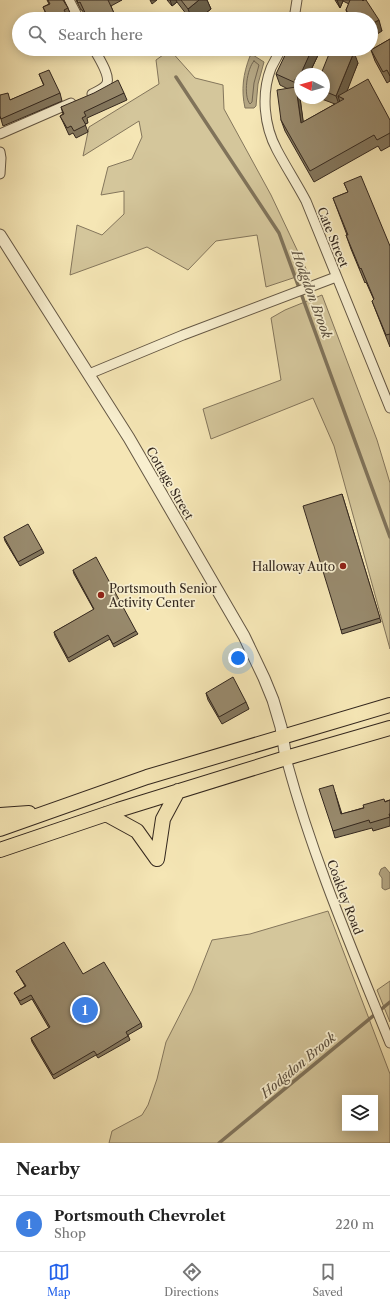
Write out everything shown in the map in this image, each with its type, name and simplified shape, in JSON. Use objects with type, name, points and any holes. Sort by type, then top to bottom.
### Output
[{"type":"main road","points":[[0,829],[147,777],[390,705]]},
{"type":"main road","points":[[0,850],[178,791],[390,728]]},
{"type":"main road","points":[[106,814],[137,831],[157,859],[163,819],[178,791]]},
{"type":"main road","points":[[0,815],[53,810]]},
{"type":"street","points":[[69,0],[75,12]]},
{"type":"street","points":[[295,12],[297,0]]},
{"type":"street","points":[[0,134],[103,88],[108,80],[107,74],[98,56]]},
{"type":"street","name":"Cate Street","points":[[89,374],[284,296],[336,277],[306,201],[277,150],[268,128],[265,104],[266,90],[271,68],[278,56]]},
{"type":"street","points":[[0,152],[0,174]]},
{"type":"street","name":"Cottage Street","points":[[0,235],[129,438],[244,636],[264,678],[282,727],[286,758]]},
{"type":"street","points":[[336,277],[390,408]]},
{"type":"street","name":"Coakley Road","points":[[286,758],[294,790],[319,864],[390,1042]]},
{"type":"shaded area","points":[[162,56],[175,56],[195,78],[223,85],[224,109],[271,195],[308,273],[266,287],[257,235],[216,241],[188,270],[147,247],[70,275],[77,225],[102,235],[124,214],[124,191],[101,195],[108,167],[132,159],[142,137],[139,121],[83,156],[89,127],[159,84],[156,60]]},
{"type":"shaded area","points":[[322,295],[377,440],[390,483],[390,649],[334,446],[313,398],[211,439],[203,409],[281,380],[271,318],[285,310]]},
{"type":"shaded area","points":[[328,911],[390,1074],[390,1143],[109,1143],[112,1131],[142,1115],[148,1105],[157,1079],[166,1042],[192,991],[212,940],[250,934]]},
{"type":"shaded area","points":[[390,981],[390,1022],[377,990]]},
{"type":"water","points":[[250,56],[255,56],[264,62],[258,84],[256,106],[254,108],[245,108],[243,88]]},
{"type":"water","points":[[385,867],[390,873],[390,888],[385,890],[382,888],[382,878],[379,874],[381,869]]},
{"type":"building","points":[[48,0],[63,0],[68,8],[64,10],[65,12],[46,12],[43,7],[50,4]]},
{"type":"building","points":[[77,0],[108,0],[114,12],[85,12],[80,2],[78,3]]},
{"type":"building","points":[[181,0],[199,0],[188,9]]},
{"type":"building","points":[[350,0],[366,0],[374,12],[347,12],[346,10]]},
{"type":"building","points":[[390,39],[390,76],[387,70],[383,72],[374,56],[378,56],[378,46]]},
{"type":"building","points":[[285,56],[309,56],[303,68],[294,68],[294,82],[276,74]]},
{"type":"building","points":[[328,56],[352,56],[336,96],[330,94],[330,68],[323,68]]},
{"type":"building","points":[[49,70],[60,93],[1,119],[0,95],[8,93],[10,100],[44,85],[39,74]]},
{"type":"building","points":[[368,79],[390,120],[390,133],[377,140],[374,135],[310,171],[281,120],[277,90],[294,87],[294,104],[298,104],[301,123],[344,99],[338,96]]},
{"type":"building","points":[[118,80],[124,93],[84,112],[86,116],[82,118],[86,125],[74,131],[71,126],[67,128],[60,116],[64,114],[61,107],[94,93]]},
{"type":"building","points":[[361,176],[390,246],[390,334],[386,335],[372,301],[374,299],[346,235],[348,235],[333,198],[348,192],[344,183]]},
{"type":"building","name":"Halloway Auto","points":[[342,494],[380,618],[341,630],[303,506]]},
{"type":"building","points":[[28,524],[42,549],[18,562],[4,537]]},
{"type":"building","name":"Portsmouth Senior Activity Center","points":[[96,557],[136,631],[113,644],[108,635],[68,658],[54,632],[94,609],[73,570]]},
{"type":"building","points":[[233,677],[246,702],[219,717],[206,693]]},
{"type":"building","points":[[333,785],[341,814],[364,808],[363,805],[384,799],[385,802],[390,800],[390,817],[370,823],[369,820],[333,831],[319,789]]},
{"type":"building","points":[[64,942],[83,974],[104,962],[141,1023],[126,1032],[128,1036],[97,1055],[94,1051],[53,1075],[31,1038],[50,1027],[31,995],[20,1001],[14,993],[26,986],[16,971]]},
{"type":"waterway","name":"Hodgdon Brook","points":[[176,77],[279,233],[390,537]]},
{"type":"waterway","name":"Hodgdon Brook","points":[[219,1143],[390,1002]]},
{"type":"place","name":"Halloway Auto","points":[[343,566]]},
{"type":"place","name":"Portsmouth Senior Activity Center","points":[[101,595]]},
{"type":"place","name":"Portsmouth Chevrolet","points":[[85,1010]]}]
